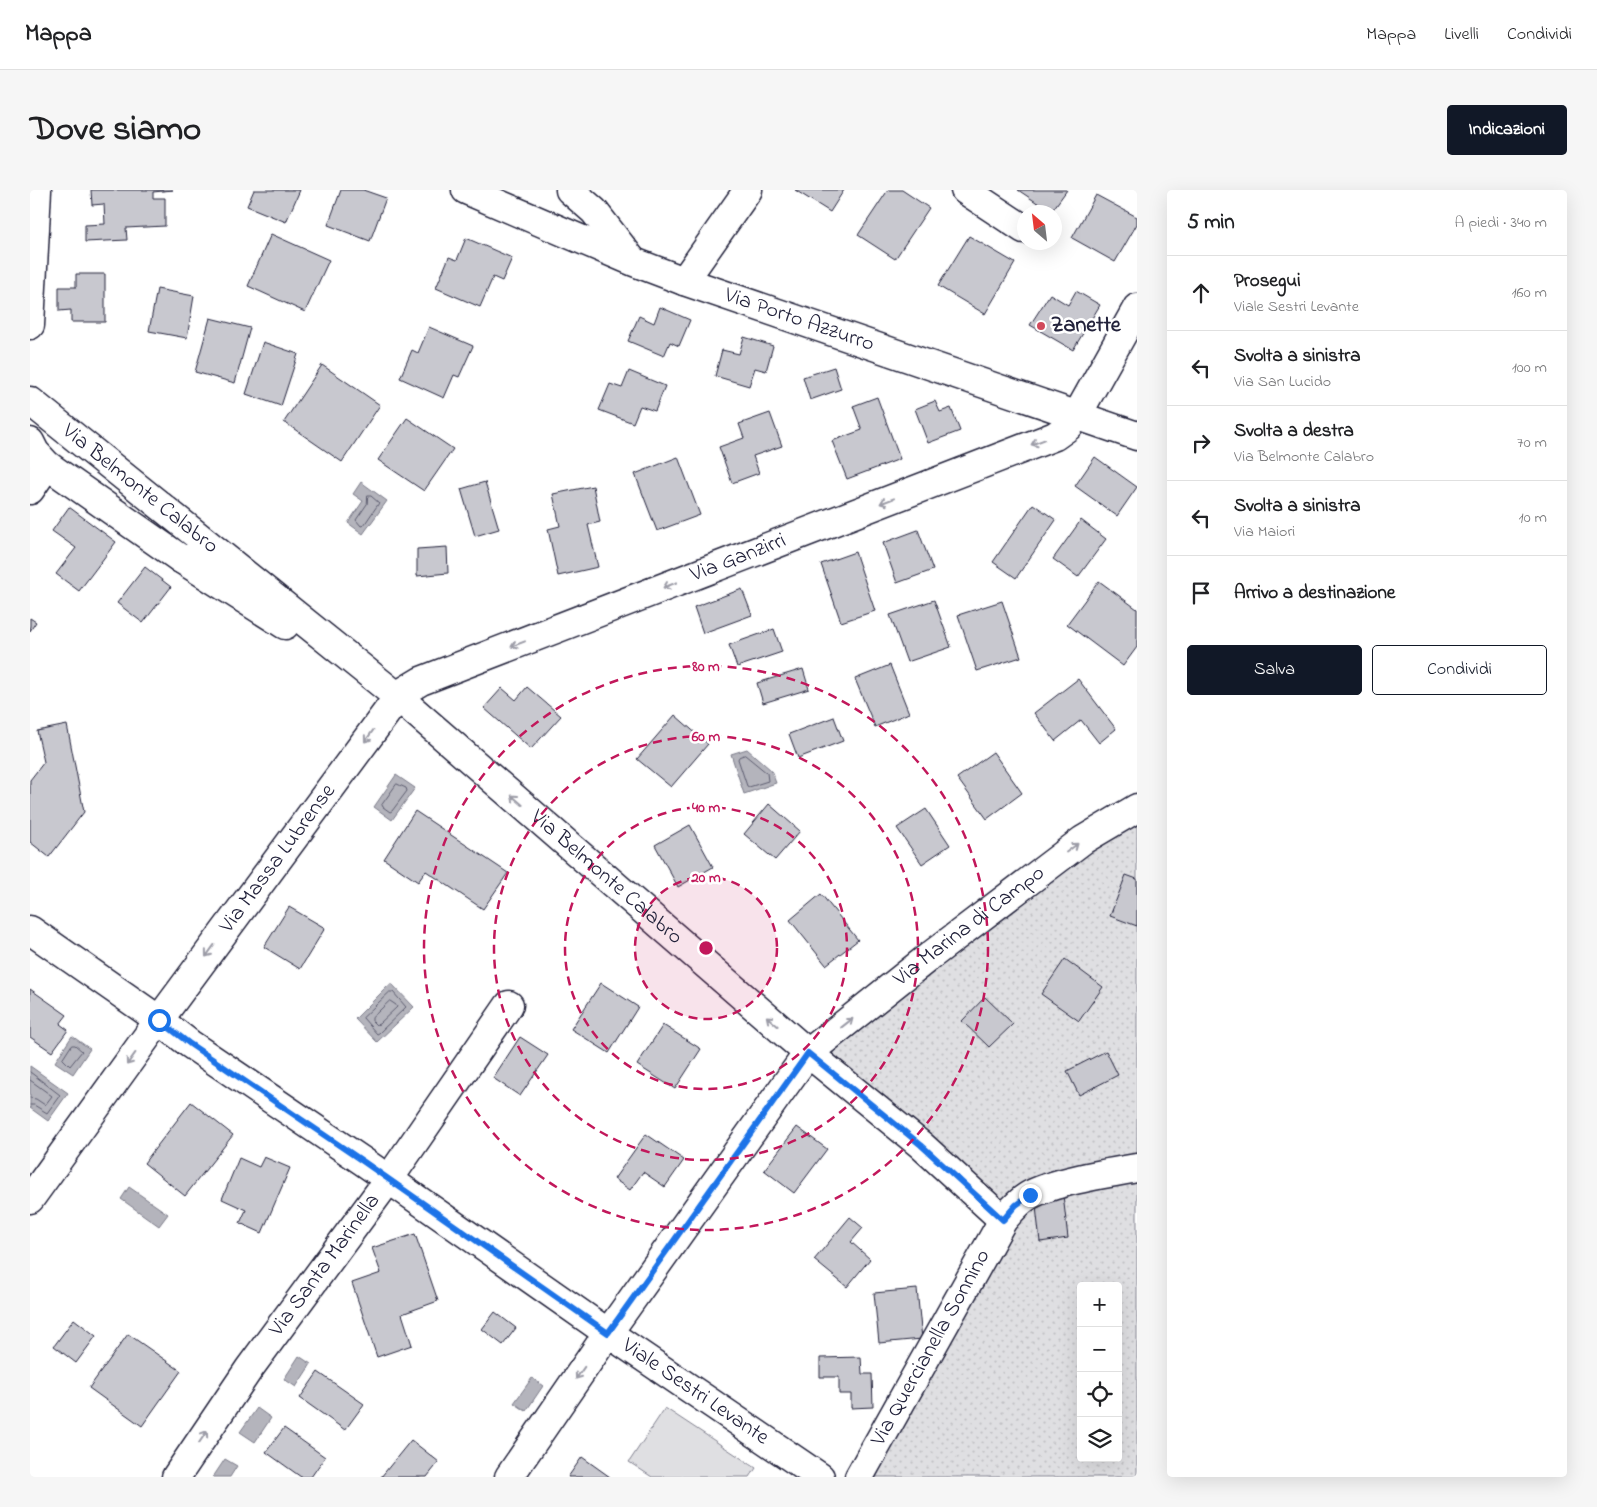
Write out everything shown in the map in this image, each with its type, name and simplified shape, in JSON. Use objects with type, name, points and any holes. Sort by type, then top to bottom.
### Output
[{"type":"street","points":[[30,325],[37,190]]},
{"type":"street","name":"Via Porto Azzurro","points":[[466,190],[634,262],[684,281],[1137,436]]},
{"type":"street","points":[[570,190],[594,211],[634,262]]},
{"type":"street","points":[[684,281],[748,190]]},
{"type":"street","points":[[965,190],[1017,223]]},
{"type":"street","name":"Via Ganzirri","points":[[398,697],[421,681],[1055,436],[1069,426],[1078,415],[1137,308]]},
{"type":"street","name":"Via Belmonte Calabro","points":[[30,400],[398,697],[808,1053],[921,1145],[1003,1220]]},
{"type":"street","name":"Via Belmonte Calabro","points":[[30,442],[35,452],[47,464],[181,559],[227,560]]},
{"type":"street","points":[[30,490],[47,464]]},
{"type":"street","points":[[181,559],[398,697]]},
{"type":"street","name":"Via Massa Lubrense","points":[[30,1199],[159,1020],[398,697]]},
{"type":"street","name":"Via Marina di Campo","points":[[509,1477],[608,1333],[808,1053],[930,956],[1083,840],[1137,808]]},
{"type":"street","name":"Viale Sestri Levante","points":[[30,930],[159,1020],[190,1044],[820,1477]]},
{"type":"street","name":"Via Santa Marinella","points":[[176,1477],[249,1370],[389,1179],[509,1005]]},
{"type":"street","name":"Via Quercianella Sonnino","points":[[859,1477],[1003,1220],[1016,1205],[1038,1192],[1074,1181],[1137,1168]]},
{"type":"shaded area","points":[[1137,808],[1137,1168],[1003,1220],[808,1053]]},
{"type":"shaded area","points":[[1137,1175],[1137,1477],[865,1477],[1018,1207]]},
{"type":"shaded area","points":[[665,1408],[756,1468],[750,1477],[652,1477],[629,1462]]},
{"type":"water","points":[[361,482],[387,501],[363,534],[348,523],[363,501],[353,494]]},
{"type":"water","points":[[747,749],[771,770],[776,783],[744,794],[731,754]]},
{"type":"water","points":[[396,775],[415,788],[392,820],[374,807]]},
{"type":"water","points":[[391,983],[414,1007],[377,1042],[355,1019]]},
{"type":"water","points":[[72,1036],[90,1049],[73,1074],[55,1062]]},
{"type":"water","points":[[30,1066],[68,1093],[48,1121],[30,1108]]},
{"type":"water","points":[[129,1187],[168,1214],[159,1226],[121,1199]]},
{"type":"water","points":[[299,1356],[311,1364],[296,1387],[284,1379]]},
{"type":"water","points":[[532,1378],[543,1386],[526,1411],[514,1403]]},
{"type":"water","points":[[257,1408],[271,1418],[255,1442],[240,1432]]},
{"type":"water","points":[[225,1459],[237,1466],[230,1477],[213,1477]]},
{"type":"building","points":[[91,190],[173,190],[153,192],[153,198],[165,198],[165,226],[126,228],[127,240],[85,242],[85,225],[105,224],[104,204],[92,205]]},
{"type":"building","points":[[254,190],[300,190],[286,222],[247,206]]},
{"type":"building","points":[[341,190],[363,190],[386,198],[370,241],[328,225]]},
{"type":"building","points":[[795,190],[844,190],[830,212]]},
{"type":"building","points":[[888,190],[902,190],[929,208],[895,259],[858,235]]},
{"type":"building","points":[[1018,190],[1067,190],[1056,205],[1040,205]]},
{"type":"building","points":[[1096,195],[1137,217],[1137,224],[1115,262],[1072,238]]},
{"type":"building","points":[[271,234],[329,260],[305,312],[248,286]]},
{"type":"building","points":[[969,236],[1015,263],[985,314],[938,286]]},
{"type":"building","points":[[466,238],[512,258],[502,281],[493,277],[480,307],[436,288],[449,257],[457,260]]},
{"type":"building","points":[[76,274],[105,274],[105,322],[71,322],[71,310],[59,311],[59,287],[76,287]]},
{"type":"building","points":[[157,289],[194,296],[187,338],[149,331]]},
{"type":"building","points":[[1076,291],[1100,305],[1073,350],[1030,325],[1050,294],[1068,305]]},
{"type":"building","points":[[660,307],[690,320],[679,346],[670,342],[664,356],[628,341],[639,316],[654,323]]},
{"type":"building","points":[[210,318],[250,328],[235,383],[195,372]]},
{"type":"building","points":[[429,327],[473,346],[459,377],[454,375],[444,398],[400,378],[412,350],[418,353]]},
{"type":"building","points":[[744,337],[773,346],[766,371],[755,368],[749,386],[715,376],[722,350],[739,354]]},
{"type":"building","points":[[263,342],[298,354],[281,406],[246,394]]},
{"type":"building","points":[[322,365],[380,405],[342,462],[284,422]]},
{"type":"building","points":[[834,367],[841,389],[810,400],[803,377]]},
{"type":"building","points":[[629,371],[665,386],[655,411],[640,406],[633,423],[599,410],[610,384],[622,388]]},
{"type":"building","points":[[877,397],[900,459],[847,479],[832,441],[862,430],[853,406]]},
{"type":"building","points":[[935,401],[940,412],[951,408],[960,431],[928,443],[915,409]]},
{"type":"building","points":[[770,413],[782,446],[753,456],[759,473],[732,483],[719,447],[744,438],[739,424]]},
{"type":"building","points":[[407,418],[453,449],[424,491],[378,460]]},
{"type":"building","points":[[678,457],[700,515],[657,531],[635,474]]},
{"type":"building","points":[[1095,457],[1137,487],[1117,516],[1075,486]]},
{"type":"building","points":[[485,482],[499,529],[475,536],[461,489]]},
{"type":"building","points":[[593,486],[600,522],[588,525],[598,567],[558,576],[548,529],[560,526],[553,494]]},
{"type":"building","points":[[1033,504],[1056,520],[1016,578],[993,562]]},
{"type":"building","points":[[69,507],[116,542],[79,591],[56,574],[76,548],[52,531]]},
{"type":"building","points":[[1081,520],[1106,539],[1078,577],[1053,559]]},
{"type":"building","points":[[918,530],[933,570],[897,583],[883,543]]},
{"type":"building","points":[[447,547],[448,573],[417,576],[417,549]]},
{"type":"building","points":[[855,552],[875,611],[841,622],[821,564]]},
{"type":"building","points":[[145,567],[171,587],[143,623],[117,603]]},
{"type":"building","points":[[1099,581],[1137,609],[1137,647],[1123,666],[1067,624]]},
{"type":"building","points":[[742,589],[752,615],[703,633],[694,607]]},
{"type":"building","points":[[934,600],[951,647],[907,662],[890,615]]},
{"type":"building","points":[[1002,601],[1021,657],[977,671],[958,615]]},
{"type":"building","points":[[30,618],[36,622],[30,631]]},
{"type":"building","points":[[774,629],[782,652],[737,667],[729,645]]},
{"type":"building","points":[[890,665],[909,713],[875,727],[855,679]]},
{"type":"building","points":[[803,669],[809,689],[763,703],[757,683]]},
{"type":"building","points":[[1078,679],[1116,729],[1099,743],[1081,720],[1055,741],[1034,713]]},
{"type":"building","points":[[527,687],[561,716],[531,749],[484,708],[502,688],[516,700]]},
{"type":"building","points":[[675,715],[708,744],[671,787],[637,759]]},
{"type":"building","points":[[834,717],[843,741],[798,758],[789,734]]},
{"type":"building","points":[[67,725],[84,812],[49,857],[30,842],[30,780],[44,762],[37,731]]},
{"type":"building","points":[[993,752],[1022,793],[987,819],[957,778]]},
{"type":"building","points":[[769,804],[800,831],[775,860],[744,834]]},
{"type":"building","points":[[926,809],[950,845],[922,864],[897,828]]},
{"type":"building","points":[[415,811],[508,873],[483,909],[426,871],[418,882],[384,859]]},
{"type":"building","points":[[690,825],[713,867],[678,887],[655,845]]},
{"type":"building","points":[[1126,875],[1137,879],[1137,926],[1110,916]]},
{"type":"building","points":[[821,894],[858,940],[826,965],[790,920]]},
{"type":"building","points":[[289,907],[325,928],[300,969],[264,947]]},
{"type":"building","points":[[1065,959],[1103,987],[1079,1021],[1041,994]]},
{"type":"building","points":[[601,983],[638,1007],[609,1053],[571,1029]]},
{"type":"building","points":[[30,989],[67,1015],[60,1024],[68,1030],[52,1052],[30,1037]]},
{"type":"building","points":[[985,997],[1013,1024],[989,1047],[962,1021]]},
{"type":"building","points":[[663,1025],[701,1049],[675,1089],[637,1065]]},
{"type":"building","points":[[520,1037],[548,1055],[520,1096],[493,1078]]},
{"type":"building","points":[[1106,1051],[1118,1075],[1079,1095],[1067,1071]]},
{"type":"building","points":[[191,1102],[233,1135],[185,1196],[144,1163]]},
{"type":"building","points":[[797,1127],[827,1149],[794,1193],[764,1170]]},
{"type":"building","points":[[646,1134],[684,1160],[665,1187],[643,1172],[630,1190],[614,1179]]},
{"type":"building","points":[[264,1157],[290,1168],[262,1233],[240,1223],[246,1210],[222,1199],[239,1158],[259,1167]]},
{"type":"building","points":[[1063,1195],[1068,1238],[1040,1242],[1035,1198]]},
{"type":"building","points":[[850,1217],[863,1228],[851,1242],[870,1259],[847,1287],[814,1260]]},
{"type":"building","points":[[415,1234],[438,1301],[402,1314],[412,1345],[377,1357],[352,1283],[381,1273],[372,1248]]},
{"type":"building","points":[[917,1289],[922,1339],[879,1343],[874,1293]]},
{"type":"building","points":[[495,1312],[516,1328],[503,1345],[482,1329]]},
{"type":"building","points":[[74,1319],[96,1336],[76,1363],[54,1346]]},
{"type":"building","points":[[128,1334],[181,1371],[142,1426],[89,1388]]},
{"type":"building","points":[[861,1357],[862,1374],[872,1374],[873,1407],[851,1408],[851,1394],[839,1394],[839,1377],[820,1377],[820,1358]]},
{"type":"building","points":[[318,1372],[364,1404],[345,1430],[300,1398]]},
{"type":"building","points":[[284,1428],[325,1457],[311,1477],[301,1477],[266,1452]]},
{"type":"building","points":[[411,1440],[439,1462],[427,1477],[381,1477]]},
{"type":"building","points":[[582,1457],[610,1477],[568,1477]]},
{"type":"place","name":"Zanette","points":[[1041,326]]},
{"type":"route","points":[[159,1020],[190,1044],[364,1162],[608,1333],[808,1053],[921,1145],[1003,1220],[1016,1205],[1030,1195]]}]
